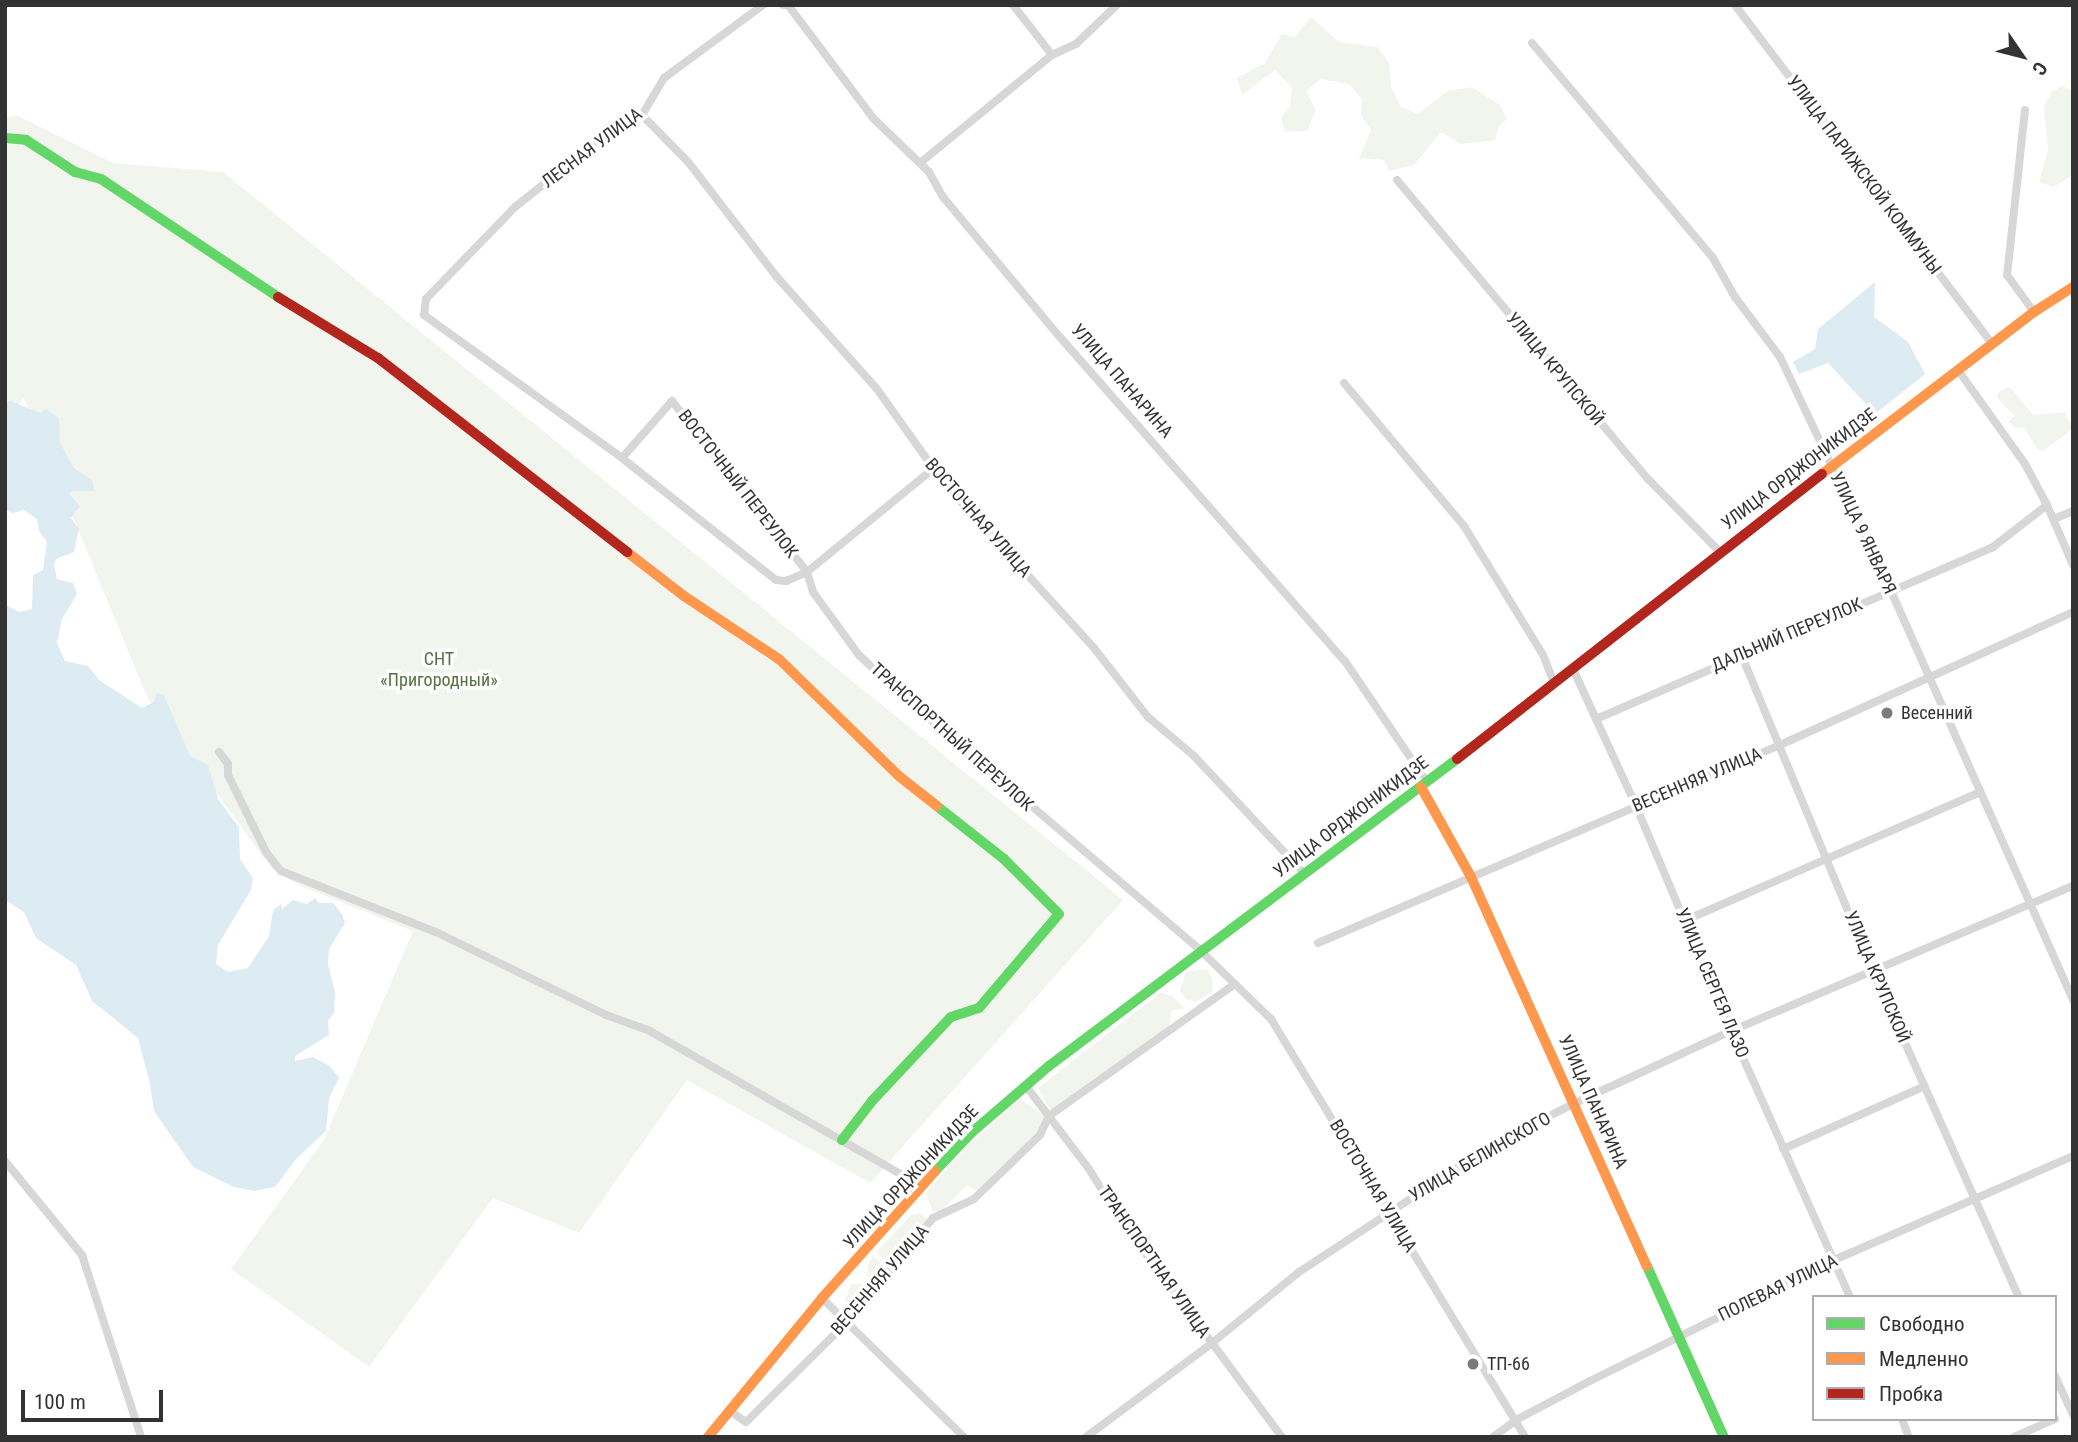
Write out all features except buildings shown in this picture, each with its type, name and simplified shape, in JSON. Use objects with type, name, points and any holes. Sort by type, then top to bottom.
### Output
[{"type":"street","name":"ЛЕСНАЯ УЛИЦА","points":[[622,458],[424,315],[426,299],[515,208],[609,132],[642,114],[664,78],[763,5]]},
{"type":"street","points":[[783,5],[788,5]]},
{"type":"street","name":"УЛИЦА ПАНАРИНА","points":[[788,5],[873,118],[929,172],[943,197],[1059,336],[1345,661],[1424,785],[1471,877],[1724,1437]]},
{"type":"street","points":[[1013,5],[1052,55]]},
{"type":"street","points":[[920,163],[1052,55],[1076,44],[1117,5]]},
{"type":"street","name":"УЛИЦА ПАРИЖСКОЙ КОММУНЫ","points":[[1735,5],[1992,344]]},
{"type":"street","name":"УЛИЦА 9 ЯНВАРЯ","points":[[1532,43],[1713,258],[1735,297],[1780,357],[1891,591],[2073,1000]]},
{"type":"street","points":[[2025,110],[2007,275],[2034,312]]},
{"type":"street","name":"ВОСТОЧНАЯ УЛИЦА","points":[[642,114],[689,163],[776,276],[877,389],[933,469],[1094,648],[1148,718],[1194,756],[1304,873]]},
{"type":"street","points":[[5,138],[26,140],[75,172],[101,179],[261,287],[378,358],[684,596],[779,659],[900,777],[1004,859],[1059,914],[979,1008],[951,1017],[872,1101],[842,1140]]},
{"type":"street","name":"УЛИЦА КРУПСКОЙ","points":[[1396,180],[1649,480],[1720,552]]},
{"type":"street","name":"УЛИЦА ОРДЖОНИКИДЗЕ","points":[[708,1437],[822,1298],[922,1186],[971,1133],[1026,1086],[1304,873],[1424,785],[1832,466],[2034,312],[2073,287]]},
{"type":"street","points":[[1958,370],[2025,464],[2048,505],[2073,565]]},
{"type":"street","points":[[1344,383],[1464,526],[1543,655],[1555,682]]},
{"type":"street","name":"ВОСТОЧНЫЙ ПЕРЕУЛОК","points":[[622,458],[672,401],[807,572],[933,469]]},
{"type":"street","points":[[622,458],[776,580],[786,581],[807,572]]},
{"type":"street","name":"ДАЛЬНИЙ ПЕРЕУЛОК","points":[[1596,719],[1993,547],[2048,505]]},
{"type":"street","points":[[2054,519],[2073,511]]},
{"type":"street","name":"ТРАНСПОРТНЫЙ ПЕРЕУЛОК","points":[[807,572],[813,592],[831,612],[859,655],[897,691],[1201,951]]},
{"type":"street","name":"ВЕСЕННЯЯ УЛИЦА","points":[[1318,943],[1780,745],[2073,612]]},
{"type":"street","name":"УЛИЦА КРУПСКОЙ","points":[[1741,654],[1872,969],[2018,1295]]},
{"type":"street","name":"УЛИЦА СЕРГЕЯ ЛАЗО","points":[[1573,669],[1636,806],[1731,1031],[1849,1295]]},
{"type":"street","points":[[219,752],[228,764],[228,775],[266,852],[281,871],[436,932],[606,1015],[648,1030],[922,1186]]},
{"type":"street","points":[[1686,920],[1980,792]]},
{"type":"street","name":"УЛИЦА БЕЛИНСКОГО","points":[[1086,1437],[1212,1343],[1299,1272],[1492,1146],[1575,1103],[1731,1031],[2073,886]]},
{"type":"street","name":"ВОСТОЧНАЯ УЛИЦА","points":[[1201,951],[1270,1019],[1525,1437]]},
{"type":"street","name":"ВЕСЕННЯЯ УЛИЦА","points":[[730,1411],[746,1422],[846,1322],[933,1218],[974,1199],[1040,1135],[1049,1116],[1235,984]]},
{"type":"street","name":"ТРАНСПОРТНАЯ УЛИЦА","points":[[1026,1086],[1282,1437]]},
{"type":"street","points":[[1783,1149],[1925,1086]]},
{"type":"street","name":"ПОЛЕВАЯ УЛИЦА","points":[[1493,1437],[1516,1420],[1834,1259],[2073,1156]]},
{"type":"street","points":[[5,1161],[82,1255],[141,1437]]},
{"type":"street","points":[[822,1298],[964,1437]]},
{"type":"street","points":[[2057,1380],[2072,1413]]},
{"type":"street","points":[[2014,1437],[2050,1421]]},
{"type":"green space","points":[[1311,17],[1339,42],[1377,47],[1389,62],[1391,87],[1401,107],[1418,114],[1448,91],[1472,87],[1500,105],[1507,119],[1498,128],[1495,140],[1461,144],[1441,132],[1414,165],[1389,171],[1384,160],[1359,158],[1371,130],[1361,116],[1362,99],[1349,84],[1321,79],[1306,91],[1316,110],[1307,131],[1285,132],[1281,117],[1290,107],[1292,88],[1275,70],[1242,95],[1237,78],[1265,63],[1282,34],[1295,37]]},
{"type":"green space","points":[[2062,86],[2073,90],[2073,175],[2054,187],[2039,182],[2048,150],[2044,107],[2051,92]]},
{"type":"green space","name":"СНТ «Пригородный»","points":[[16,115],[113,163],[223,172],[1123,900],[870,1183],[687,1080],[579,1233],[493,1198],[369,1367],[231,1269],[324,1140],[413,931],[301,886],[272,869],[148,699],[24,398],[5,419],[5,119]]},
{"type":"green space","points":[[2007,387],[2012,389],[2033,415],[2065,412],[2073,429],[2043,451],[2038,450],[2024,427],[2016,428],[2008,422],[2015,416],[1997,398],[1998,393]]},
{"type":"green space","points":[[1207,969],[1212,977],[1213,992],[1195,1002],[1186,999],[1180,991],[1186,972]]},
{"type":"green space","points":[[1160,993],[1171,995],[1185,1009],[1172,1010],[1169,1028],[1051,1111],[1038,1088]]},
{"type":"green space","points":[[1021,1099],[1044,1116],[1037,1132],[977,1191],[967,1185],[942,1210],[933,1212],[926,1193],[969,1145]]},
{"type":"green space","points":[[919,1213],[927,1219],[889,1263],[876,1252],[911,1215]]},
{"type":"green space","points":[[873,1256],[887,1268],[852,1310],[845,1301],[851,1284],[862,1284],[868,1276],[868,1264]]},
{"type":"shaded area","points":[[1875,282],[1874,317],[1908,342],[1925,374],[1875,414],[1828,363],[1799,374],[1793,362],[1815,349],[1818,329]]},
{"type":"shaded area","points":[[11,401],[40,413],[46,409],[59,418],[60,443],[74,468],[93,481],[94,491],[72,491],[69,494],[80,506],[71,518],[79,529],[74,552],[56,559],[54,566],[57,579],[73,583],[77,594],[62,619],[57,643],[65,661],[88,666],[99,680],[142,708],[154,702],[157,693],[164,695],[190,756],[208,765],[218,799],[239,827],[240,859],[253,878],[251,890],[218,945],[216,964],[228,972],[248,968],[269,936],[273,910],[281,904],[282,909],[293,900],[307,904],[315,898],[319,903],[333,903],[342,914],[345,923],[329,949],[328,964],[335,993],[334,1013],[328,1021],[329,1035],[295,1056],[295,1061],[313,1057],[330,1066],[339,1078],[329,1098],[326,1131],[297,1158],[275,1187],[254,1191],[234,1187],[193,1167],[154,1111],[138,1038],[92,1001],[76,965],[36,938],[24,912],[5,900],[5,605],[20,612],[32,609],[33,575],[43,570],[47,542],[39,531],[37,519],[24,510],[13,513],[5,510],[5,403]]},
{"type":"traffic: fast","points":[[5,138],[26,140],[75,172],[101,179],[278,297]]},
{"type":"traffic: fast","points":[[935,1171],[971,1133],[1049,1066],[1457,759]]},
{"type":"traffic: fast","points":[[842,1140],[872,1101],[951,1017],[979,1008],[1059,914],[1004,859],[937,806]]},
{"type":"traffic: fast","points":[[1647,1266],[1724,1437]]},
{"type":"traffic: slow","points":[[1822,474],[2034,312],[2073,287]]},
{"type":"traffic: slow","points":[[627,552],[684,596],[779,659],[900,777],[937,806]]},
{"type":"traffic: slow","points":[[1421,787],[1471,877],[1647,1266]]},
{"type":"traffic: slow","points":[[708,1437],[822,1298],[935,1171]]},
{"type":"traffic: jam","points":[[278,297],[378,358],[627,552]]},
{"type":"traffic: jam","points":[[1457,759],[1822,474]]},
{"type":"place","name":"Весенний","points":[[1887,713]]},
{"type":"place","name":"ТП-66","points":[[1473,1364]]}]
